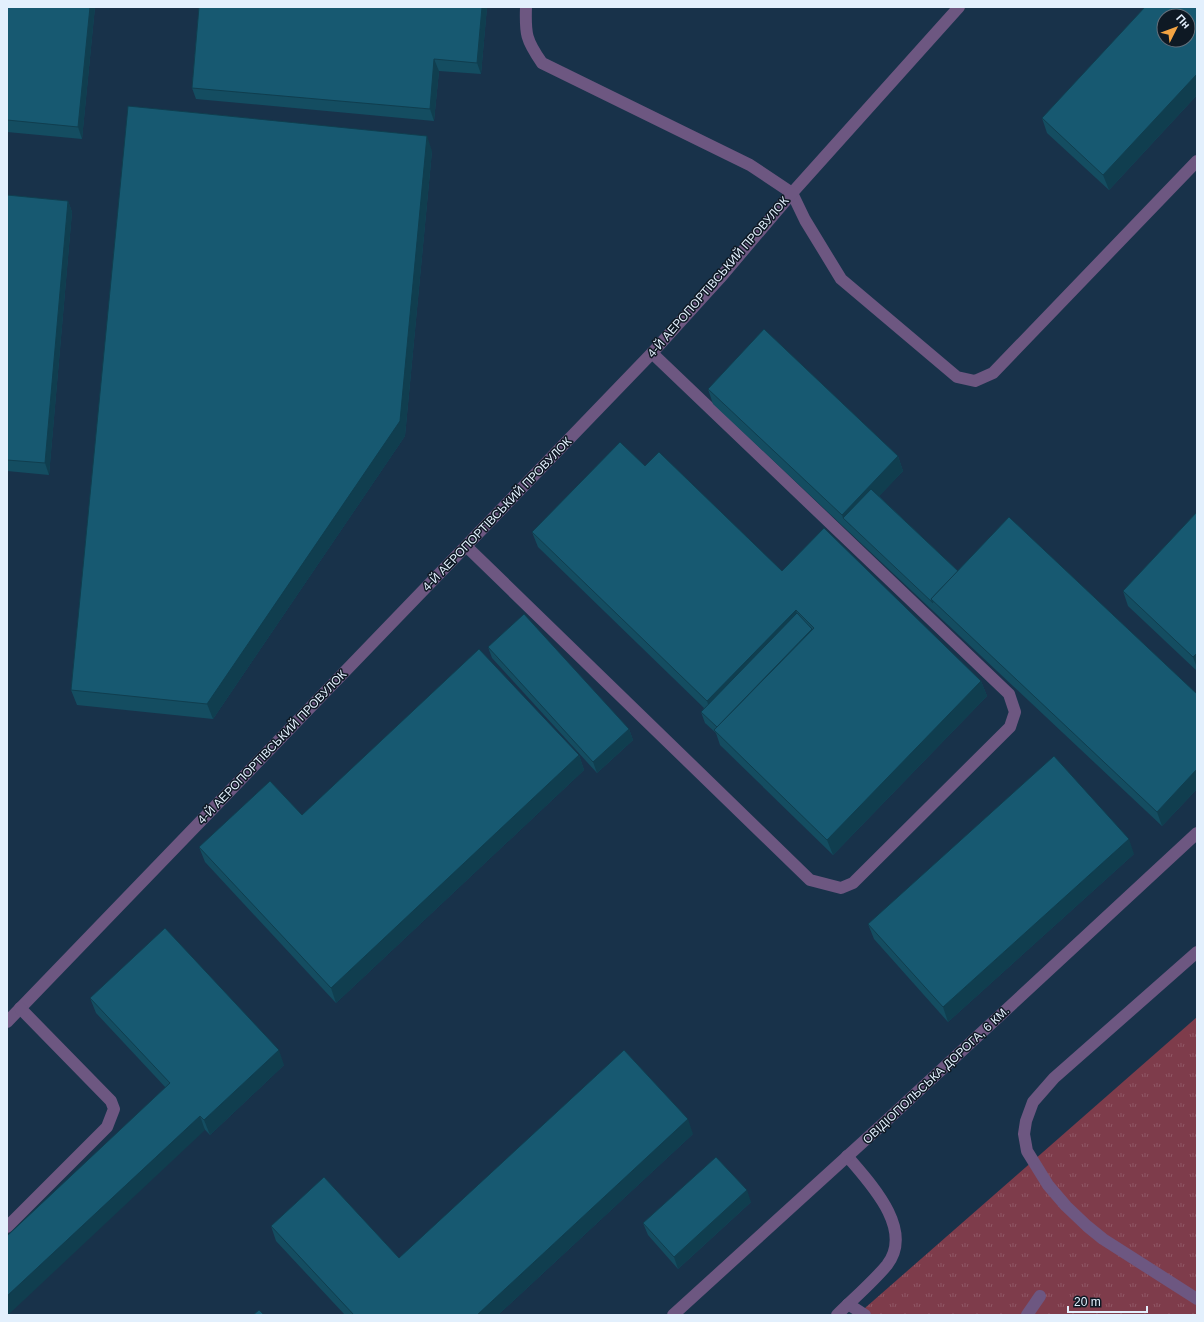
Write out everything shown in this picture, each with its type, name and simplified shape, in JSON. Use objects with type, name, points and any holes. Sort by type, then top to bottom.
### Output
[{"type":"street","points":[[526,7],[525,29],[530,47],[542,63],[750,165],[792,193],[805,220],[841,279],[957,377],[975,381],[993,373],[1197,161]]},
{"type":"street","name":"4-Й АЕРОПОРТІВСЬКИЙ ПРОВУЛОК","points":[[7,1022],[652,354],[720,278],[792,193],[959,7]]},
{"type":"street","points":[[466,546],[810,880],[841,888],[853,883],[1010,728],[1015,712],[1009,694],[652,354]]},
{"type":"street","name":"ОВІДІОПОЛЬСЬКА ДОРОГА, 6 КМ.","points":[[673,1315],[1197,833]]},
{"type":"street","points":[[1197,952],[1054,1078],[1033,1102],[1026,1121],[1024,1134],[1027,1151],[1040,1174],[1061,1201],[1103,1239],[1197,1299]]},
{"type":"street","points":[[7,1227],[107,1128],[114,1109],[111,1101],[20,1008]]},
{"type":"street","points":[[837,1315],[887,1264],[894,1250],[895,1238],[892,1219],[888,1208],[874,1187],[847,1156]]},
{"type":"street","points":[[1027,1315],[1040,1296]]},
{"type":"street","points":[[848,1304],[866,1315]]},
{"type":"green space","points":[[1197,1017],[1197,1315],[857,1315]]},
{"type":"building","points":[[7,7],[90,7],[78,127],[7,120]]},
{"type":"building","points":[[199,7],[482,7],[477,63],[434,59],[430,109],[192,88]]},
{"type":"building","points":[[1145,7],[1197,7],[1197,74],[1103,175],[1042,118]]},
{"type":"building","points":[[128,106],[427,136],[400,421],[207,704],[71,690]]},
{"type":"building","points":[[7,195],[68,201],[45,463],[7,460]]},
{"type":"building","points":[[764,329],[898,456],[842,515],[708,389]]},
{"type":"building","points":[[620,442],[645,466],[659,452],[782,571],[824,528],[981,681],[827,840],[714,730],[814,628],[796,610],[707,701],[532,532]]},
{"type":"building","points":[[871,489],[958,571],[931,599],[933,603],[843,518]]},
{"type":"building","points":[[1197,512],[1197,653],[1193,657],[1123,591]]},
{"type":"building","points":[[1009,517],[1197,694],[1197,769],[1157,812],[931,599]]},
{"type":"building","points":[[797,613],[812,629],[717,727],[701,712]]},
{"type":"building","points":[[524,614],[629,729],[593,762],[488,647]]},
{"type":"building","points":[[479,649],[579,755],[331,988],[199,847],[270,781],[302,815]]},
{"type":"building","points":[[1054,756],[1129,839],[943,1007],[868,924]]},
{"type":"building","points":[[165,928],[279,1050],[204,1120],[200,1116],[7,1296],[7,1236],[170,1083],[90,998]]},
{"type":"building","points":[[624,1050],[688,1119],[477,1315],[354,1315],[271,1226],[324,1177],[399,1258]]},
{"type":"building","points":[[716,1157],[747,1190],[674,1257],[643,1223]]},
{"type":"building","points":[[259,1310],[264,1315],[253,1315]]}]
